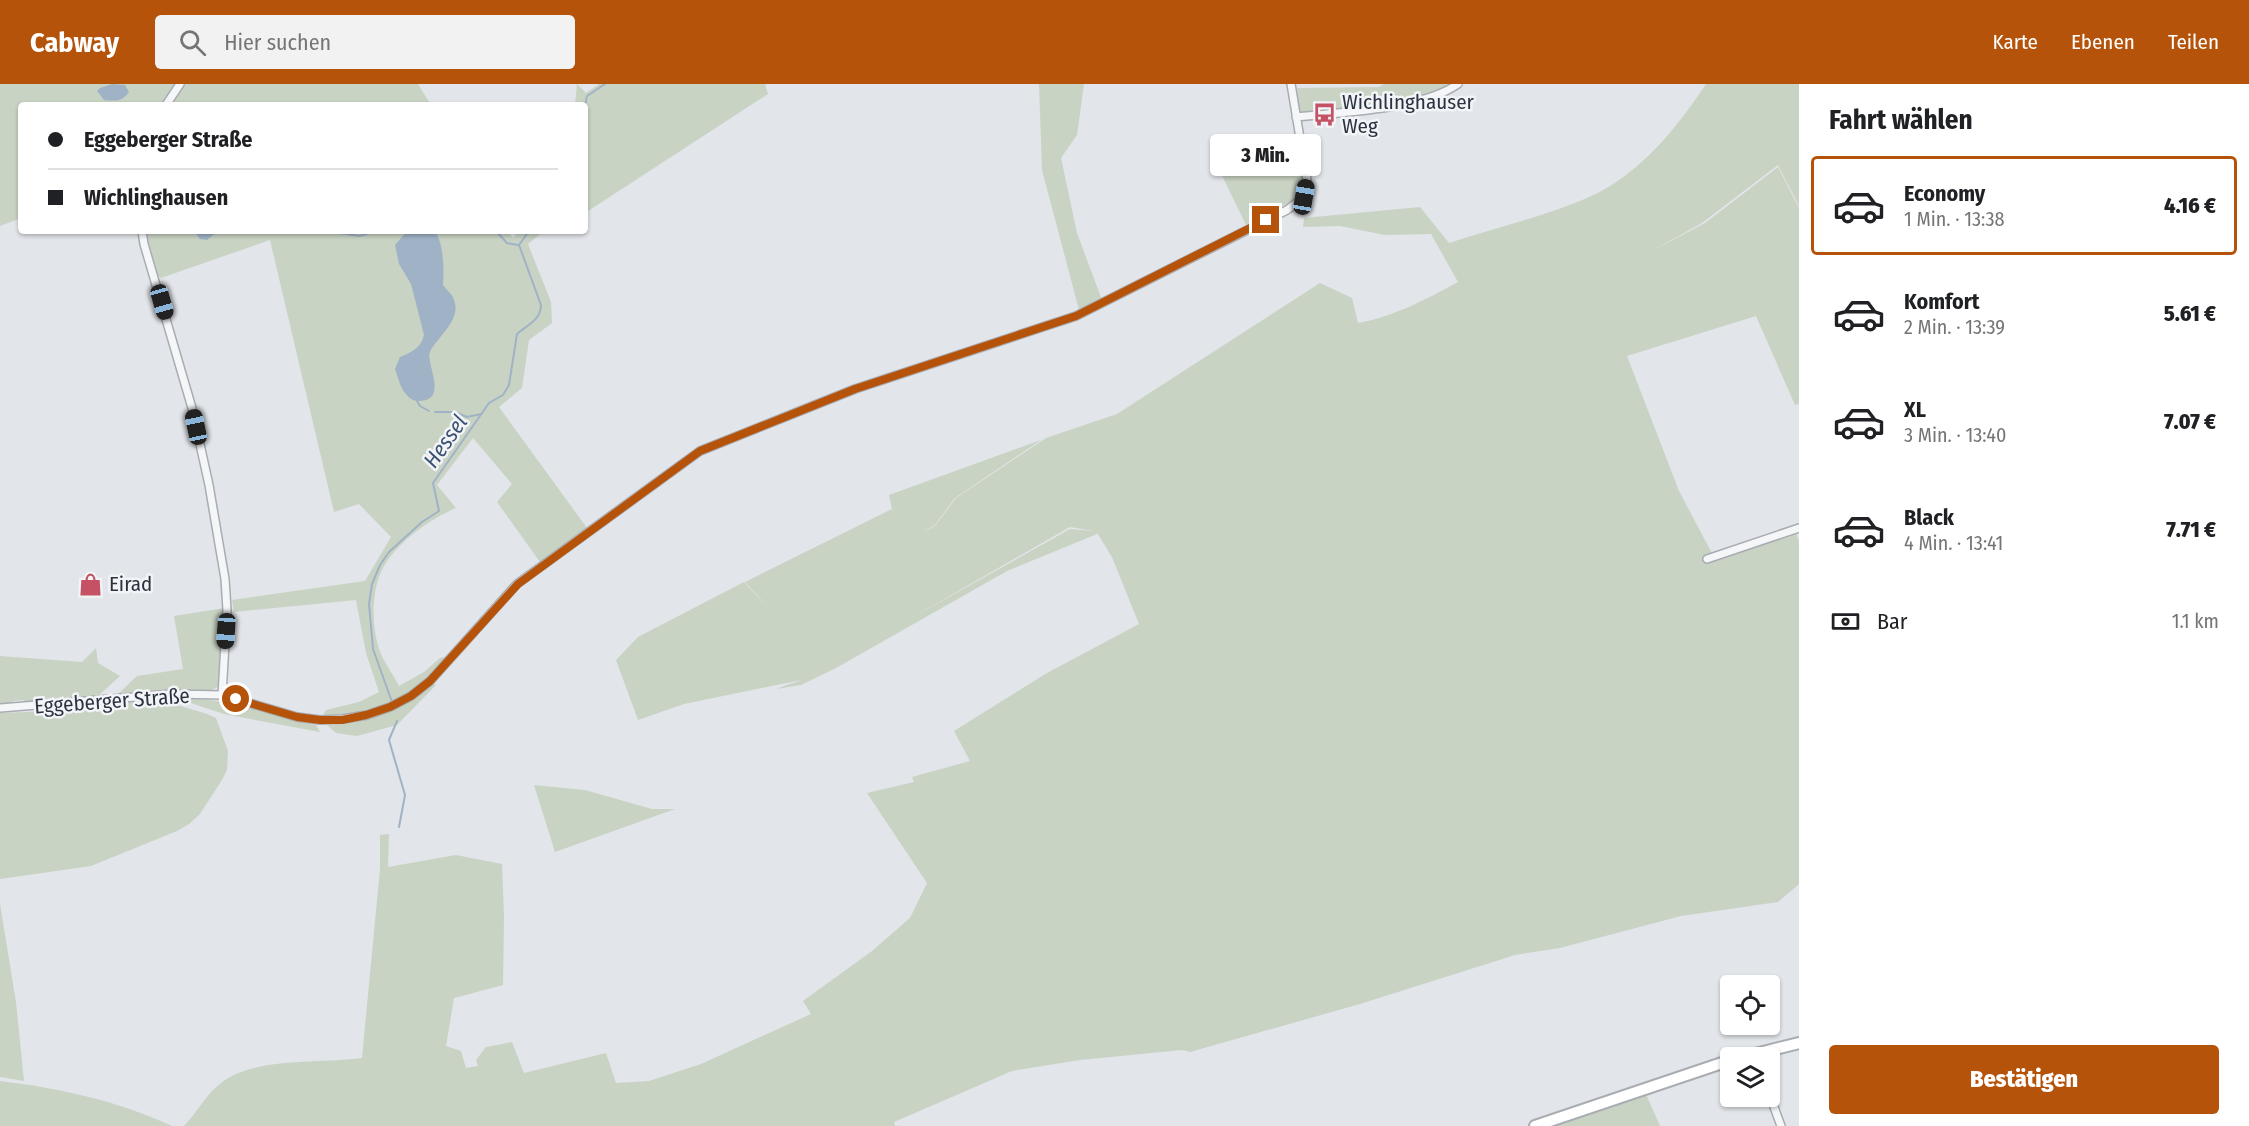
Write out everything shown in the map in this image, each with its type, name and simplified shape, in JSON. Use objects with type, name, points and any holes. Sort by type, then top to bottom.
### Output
[{"type":"main road","points":[[1780,1048],[1799,1042]]},
{"type":"main road","points":[[1534,1126],[1720,1064]]},
{"type":"street","points":[[168,102],[180,84]]},
{"type":"street","name":"Eggeberger Straße","points":[[0,708],[61,705],[172,694],[222,695],[297,717],[320,720],[342,720],[390,707],[411,696],[430,681],[518,584],[700,451],[855,389],[1076,316],[1287,210],[1304,197],[1307,180],[1291,84]]},
{"type":"street","points":[[1296,117],[1413,101],[1434,95],[1458,84]]},
{"type":"street","points":[[142,234],[192,408],[225,579],[227,610],[222,695]]},
{"type":"street","points":[[1707,559],[1799,528]]},
{"type":"street","points":[[1774,1107],[1781,1126]]},
{"type":"green space","points":[[0,84],[175,84],[163,102],[18,102],[18,219],[0,226]]},
{"type":"green space","points":[[185,84],[418,84],[429,102],[173,102]]},
{"type":"green space","points":[[577,84],[586,93],[599,84],[765,84],[768,94],[588,211],[588,102],[575,102]]},
{"type":"green space","points":[[1039,84],[1084,84],[1077,135],[1061,158],[1077,233],[1102,300],[1079,310],[1042,170]]},
{"type":"green space","points":[[1384,84],[1454,84],[1436,92],[1398,102],[1300,114],[1297,88],[1379,87]]},
{"type":"green space","points":[[1706,84],[1799,84],[1799,206],[1778,165],[1702,223],[1650,252],[1705,223],[1778,167],[1799,208],[1799,404],[1795,405],[1756,316],[1627,356],[1679,491],[1715,559],[1796,533],[1799,541],[1799,884],[1778,902],[1681,916],[1560,948],[1515,955],[1360,1004],[1190,1052],[1182,1050],[1080,1060],[1012,1071],[894,1122],[895,1126],[184,1126],[216,1087],[236,1074],[270,1065],[362,1058],[380,869],[380,835],[389,834],[388,867],[456,855],[502,864],[503,985],[454,998],[446,1046],[461,1051],[466,1068],[478,1066],[476,1060],[486,1047],[512,1042],[524,1073],[606,1053],[616,1083],[649,1081],[701,1064],[811,1014],[803,1001],[872,951],[910,918],[927,883],[867,793],[914,782],[912,777],[970,761],[954,731],[1047,673],[1139,624],[1112,557],[1096,531],[1097,534],[1007,571],[836,668],[801,685],[776,689],[801,680],[684,704],[638,720],[616,660],[638,637],[744,582],[772,612],[745,582],[892,509],[889,495],[1041,440],[955,498],[935,525],[920,534],[935,526],[956,498],[1046,438],[1117,414],[1320,283],[1352,298],[1358,323],[1397,312],[1458,282],[1431,234],[1385,235],[1340,226],[1303,227],[1304,218],[1420,207],[1449,243],[1548,213],[1600,192],[1636,167],[1667,136]],"holes":[[[1070,527],[1094,531],[1070,529],[908,620]]]},
{"type":"green space","points":[[1300,147],[1303,185],[1298,198],[1246,225],[1213,157],[1269,153]]},
{"type":"green space","points":[[147,234],[510,234],[513,238],[516,234],[540,234],[528,244],[551,302],[552,323],[529,340],[522,388],[499,407],[587,528],[540,562],[497,502],[512,484],[473,438],[437,485],[456,508],[436,518],[398,548],[384,566],[375,596],[376,639],[383,658],[399,686],[424,672],[440,658],[450,656],[422,683],[393,701],[361,712],[322,717],[326,710],[359,702],[379,692],[366,653],[356,600],[234,612],[232,600],[365,581],[391,537],[359,504],[334,512],[270,240],[161,278],[156,275]]},
{"type":"green space","points":[[225,608],[219,686],[212,690],[116,696],[137,676],[183,669],[174,616]]},
{"type":"green space","points":[[96,648],[98,663],[120,676],[97,697],[27,705],[23,700],[0,704],[0,656],[82,662]]},
{"type":"green space","points":[[434,684],[436,685],[397,725],[357,736],[336,733],[327,725],[371,717],[408,700]]},
{"type":"green space","points":[[183,699],[244,706],[316,725],[320,732],[224,714]]},
{"type":"green space","points":[[161,700],[216,718],[228,751],[227,770],[200,814],[177,831],[91,866],[0,879],[0,713]]},
{"type":"green space","points":[[534,785],[585,790],[652,809],[675,809],[555,852]]},
{"type":"green space","points":[[0,904],[16,1002],[24,1081],[0,1077]]},
{"type":"green space","points":[[0,1081],[44,1087],[88,1097],[131,1109],[172,1126],[0,1126]]},
{"type":"green space","points":[[1645,1092],[1660,1126],[1551,1126]]},
{"type":"water","points":[[112,84],[125,85],[129,92],[124,98],[118,100],[104,100],[97,91]]},
{"type":"water","points":[[196,234],[215,234],[207,240],[200,239]]},
{"type":"water","points":[[404,234],[436,234],[442,250],[443,285],[452,296],[456,307],[448,328],[430,352],[435,389],[433,395],[427,400],[418,401],[408,397],[395,369],[400,357],[415,349],[421,343],[424,335],[411,284],[399,264],[395,245]]},
{"type":"waterway","name":"Hessel","points":[[586,102],[587,96],[605,84]]},
{"type":"waterway","points":[[346,234],[360,236],[366,234]]},
{"type":"waterway","points":[[499,234],[507,243],[518,245]]},
{"type":"waterway","name":"Hessel","points":[[392,702],[373,649],[369,604],[372,584],[380,565],[389,552],[422,522],[439,511],[433,483],[489,403],[503,395],[509,385],[517,334],[539,315],[541,305],[519,245],[527,234]]},
{"type":"waterway","points":[[417,401],[420,406],[429,411]]},
{"type":"waterway","points":[[435,412],[455,412],[467,417],[481,414]]},
{"type":"waterway","name":"Hessel","points":[[397,721],[389,740],[405,795],[399,827]]},
{"type":"place","name":"Wichlinghauser Weg","points":[[1324,114]]},
{"type":"place","name":"Eirad","points":[[91,584]]},
{"type":"route","points":[[236,699],[297,717],[320,720],[342,720],[390,707],[411,696],[430,681],[454,657],[505,597],[538,567],[700,451],[855,389],[1076,316],[1266,220]]}]
